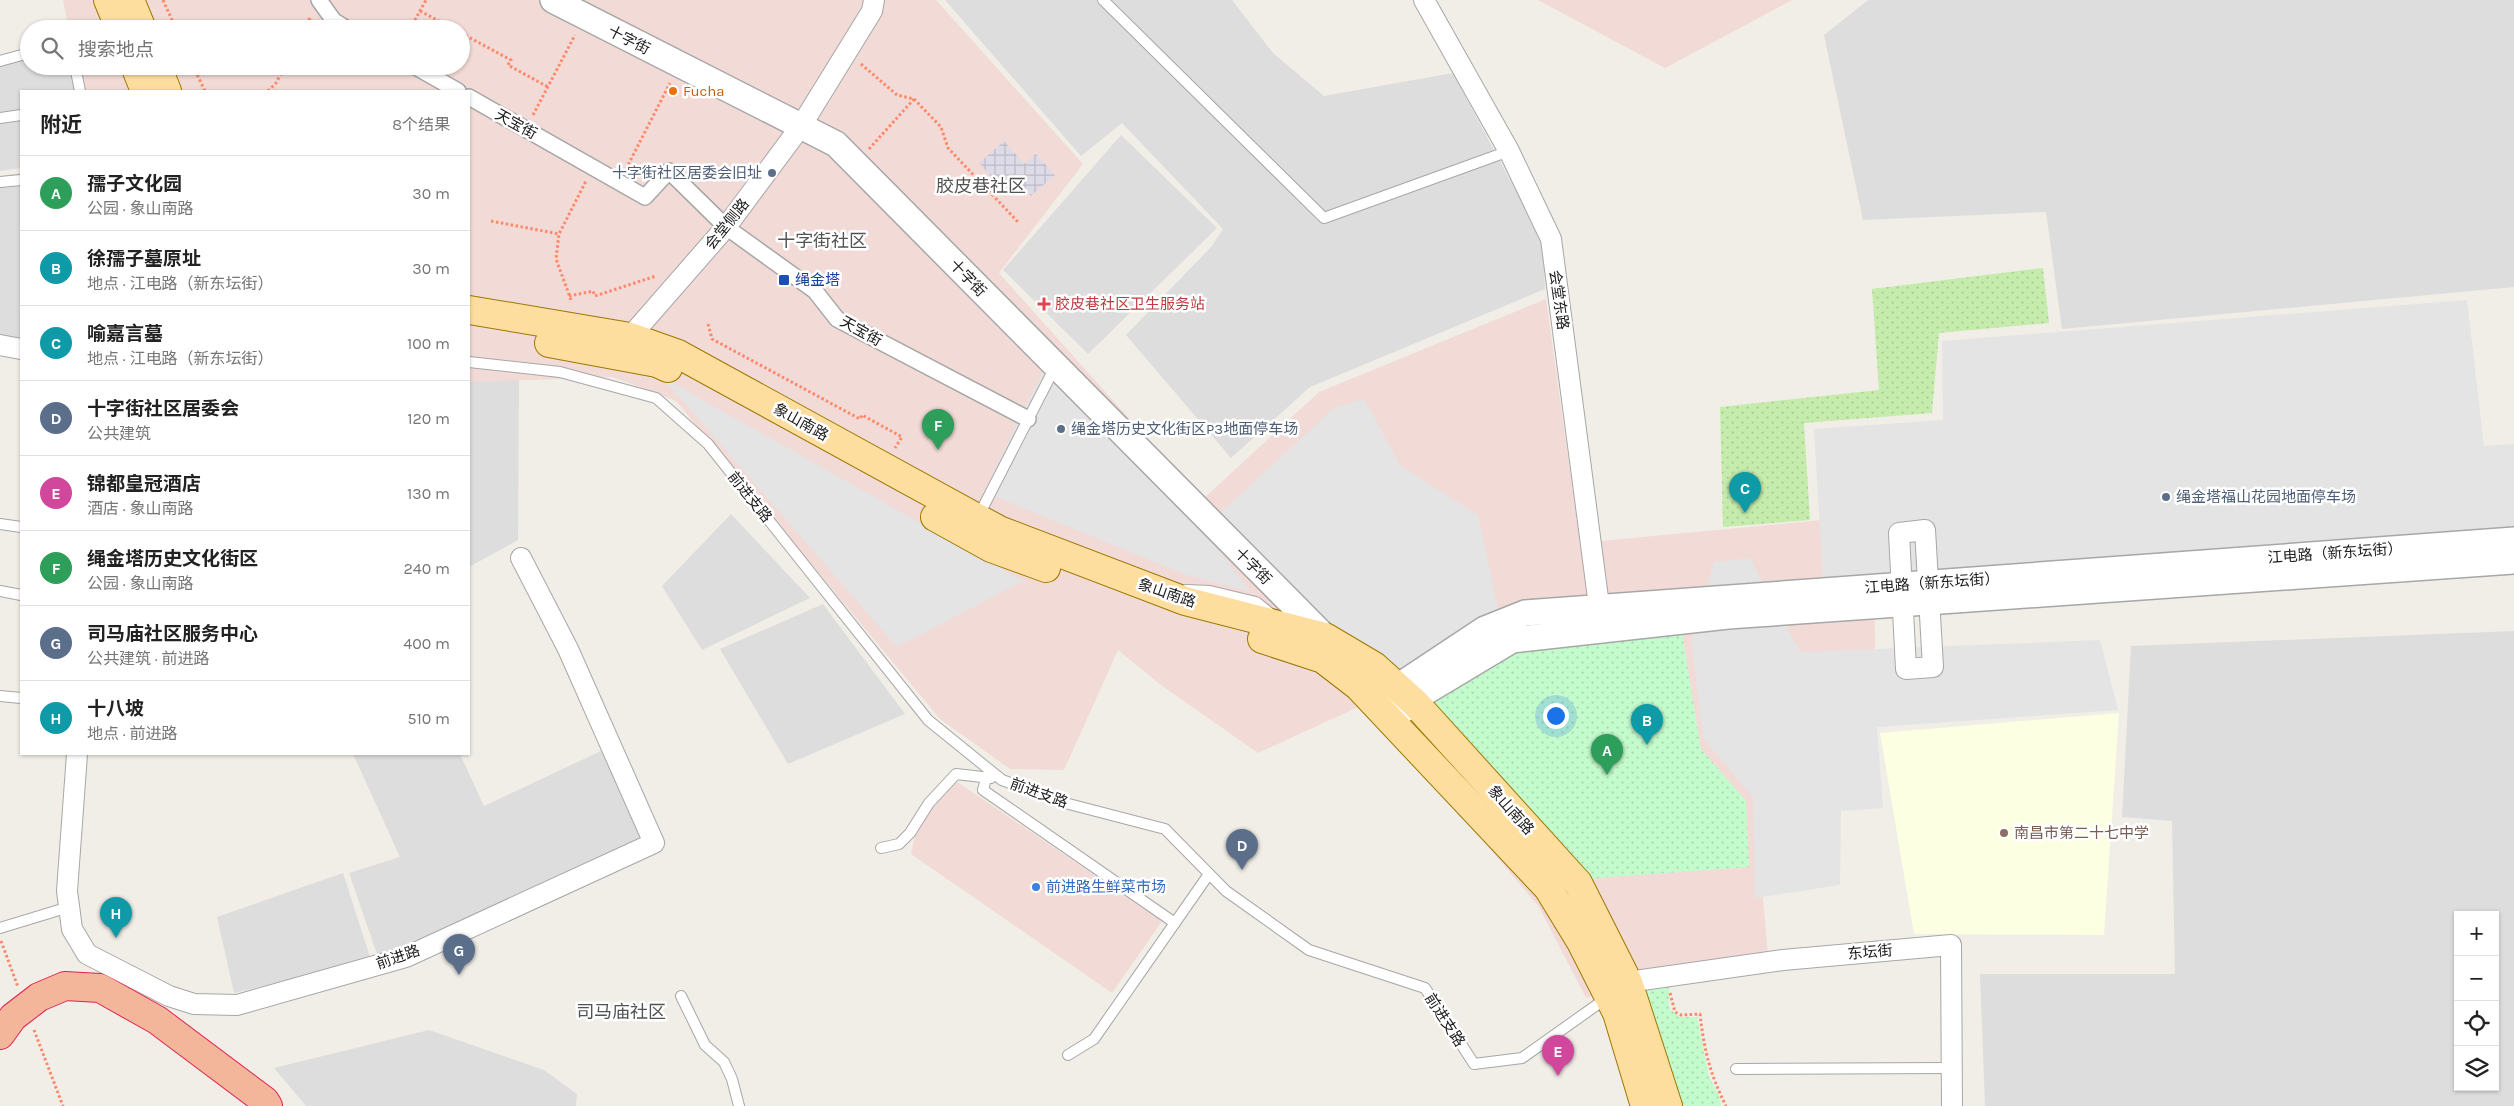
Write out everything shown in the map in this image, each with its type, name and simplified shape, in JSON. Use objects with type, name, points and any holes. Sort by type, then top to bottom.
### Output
[{"type":"highway","points":[[0,1035],[13,1018],[39,997],[65,986],[100,988],[157,1020],[265,1101],[268,1106]]},
{"type":"main road","points":[[108,0],[116,20]]},
{"type":"main road","points":[[130,0],[138,20]]},
{"type":"main road","points":[[138,75],[144,90]]},
{"type":"main road","points":[[161,75],[167,90]]},
{"type":"main road","name":"象山南路","points":[[470,310],[630,337],[678,354],[999,530],[1185,601],[1325,637],[1374,666],[1405,694],[1578,883],[1619,989],[1668,1106]]},
{"type":"main road","name":"象山南路","points":[[470,330],[657,363],[689,378],[991,548],[1181,616],[1323,659],[1358,686],[1548,888],[1581,942],[1619,989],[1617,1013],[1645,1106]]},
{"type":"street","points":[[319,0],[333,20]]},
{"type":"street","name":"十字街","points":[[553,0],[836,144],[1055,367],[1325,637]]},
{"type":"street","name":"会堂侧路","points":[[630,337],[726,227],[801,126],[872,11],[874,0]]},
{"type":"street","name":"会堂东路","points":[[1424,0],[1509,151],[1551,239],[1601,618]]},
{"type":"street","points":[[430,75],[456,90]]},
{"type":"street","name":"天宝街","points":[[470,98],[646,197],[669,171],[726,227],[815,291],[837,319],[1028,419]]},
{"type":"street","points":[[0,345],[20,349]]},
{"type":"street","points":[[1925,530],[1932,667],[1906,669],[1902,594],[1899,532],[1925,530]]},
{"type":"street","name":"江电路（新东坛街）","points":[[1383,712],[1405,694],[1512,640],[1601,618],[1728,616],[1902,594],[2514,540]]},
{"type":"street","name":"前进路","points":[[77,755],[66,890],[72,929],[87,954],[169,996],[194,1004],[237,1005],[406,957],[654,843],[568,649],[521,558]]},
{"type":"street","name":"江电路（新东坛街）","points":[[1929,592],[2514,561]]},
{"type":"street","name":"东坛街","points":[[1619,989],[1668,976],[1783,960],[1952,945],[1952,1106]]},
{"type":"lane","points":[[1103,0],[1324,218],[1509,151]]},
{"type":"lane","points":[[0,61],[20,55]]},
{"type":"lane","points":[[77,75],[80,90]]},
{"type":"lane","points":[[0,118],[20,115]]},
{"type":"lane","points":[[0,182],[20,180]]},
{"type":"lane","name":"前进支路","points":[[470,362],[560,372],[656,398],[708,444],[928,720],[1002,780],[1065,803],[1165,829],[1226,891],[1309,950],[1425,988],[1474,1064],[1522,1058],[1619,989]]},
{"type":"lane","points":[[977,518],[1055,367]]},
{"type":"lane","points":[[0,524],[20,527]]},
{"type":"lane","points":[[0,591],[20,595]]},
{"type":"lane","points":[[0,696],[20,698]]},
{"type":"lane","points":[[881,848],[899,844],[910,833],[930,803],[956,774],[1002,780]]},
{"type":"lane","points":[[986,778],[983,790],[1175,923]]},
{"type":"lane","points":[[1068,1055],[1094,1039],[1209,874]]},
{"type":"lane","points":[[0,928],[69,907]]},
{"type":"lane","points":[[681,996],[705,1045],[724,1062],[732,1079],[739,1106]]},
{"type":"lane","points":[[1736,1069],[1952,1068]]},
{"type":"path","points":[[162,0],[172,20]]},
{"type":"path","points":[[415,20],[426,0]]},
{"type":"path","points":[[420,11],[437,20]]},
{"type":"path","points":[[526,129],[575,35]]},
{"type":"path","points":[[470,38],[511,60],[508,65],[548,87]]},
{"type":"path","points":[[847,52],[897,95],[914,99],[942,128],[948,148],[1018,222]]},
{"type":"path","points":[[619,182],[679,65]]},
{"type":"path","points":[[197,75],[204,90]]},
{"type":"path","points":[[269,90],[280,75]]},
{"type":"path","points":[[855,163],[914,99]]},
{"type":"path","points":[[592,167],[559,234],[556,259],[570,298],[593,291],[595,296],[666,273]]},
{"type":"path","points":[[491,221],[559,234]]},
{"type":"path","points":[[708,324],[712,339],[860,420],[862,415],[902,437],[895,448]]},
{"type":"path","points":[[0,938],[19,991]]},
{"type":"path","points":[[1668,976],[1675,1012],[1680,1015],[1700,1014],[1703,1045],[1708,1066],[1726,1106]]},
{"type":"path","points":[[32,1027],[63,1106]]},
{"type":"shaded area","points":[[63,0],[936,0],[1083,164],[999,273],[1202,500],[1319,392],[1546,299],[1580,543],[1874,515],[1876,778],[1758,842],[1768,956],[1586,998],[1539,907],[1367,703],[1258,753],[1161,685],[1118,650],[1064,770],[1010,769],[940,719],[676,401],[613,377],[470,382],[470,90],[82,90],[79,75],[470,75],[470,20],[67,20]]},
{"type":"shaded area","points":[[945,0],[1232,0],[1273,53],[1324,96],[1453,73],[1543,242],[1545,289],[1310,387],[1231,458],[1126,335],[1212,246],[1223,229],[1122,123],[1081,156]]},
{"type":"shaded area","points":[[1538,0],[1792,0],[1665,68]]},
{"type":"shaded area","points":[[1868,0],[2514,0],[2514,287],[2062,329],[2046,212],[1863,220],[1824,35]]},
{"type":"shaded area","points":[[20,51],[20,75],[74,75],[78,90],[20,90],[20,168],[0,171],[0,57]]},
{"type":"shaded area","points":[[1121,135],[1217,228],[1088,354],[1003,270]]},
{"type":"shaded area","points":[[1004,141],[1024,164],[1036,154],[1055,175],[1031,196],[1013,176],[1000,187],[979,163]]},
{"type":"shaded area","points":[[20,173],[20,339],[0,335],[0,176]]},
{"type":"shaded area","name":"绳金塔福山花园地面停车场","points":[[2467,300],[2484,446],[2514,444],[2514,547],[1824,597],[1814,429],[1943,420],[1942,341]]},
{"type":"shaded area","name":"绳金塔历史文化街区P3地面停车场","points":[[1045,367],[1189,511],[1251,592],[1184,574],[984,492]]},
{"type":"shaded area","points":[[470,369],[519,379],[518,540],[470,566]]},
{"type":"shaded area","points":[[662,377],[1023,581],[897,647]]},
{"type":"shaded area","points":[[1364,399],[1401,466],[1478,515],[1503,632],[1412,689],[1304,606],[1218,515],[1334,408]]},
{"type":"shaded area","points":[[731,514],[810,598],[702,650],[662,586]]},
{"type":"shaded area","points":[[1750,558],[1800,652],[2100,640],[2118,710],[1877,727],[1883,808],[1841,811],[1840,885],[1755,898],[1753,797],[1703,738],[1691,640],[1714,562]]},
{"type":"shaded area","points":[[823,604],[905,714],[788,764],[720,649]]},
{"type":"shaded area","points":[[2514,631],[2514,1106],[1985,1106],[1980,974],[2175,974],[2172,821],[2122,817],[2131,646]]},
{"type":"shaded area","name":"南昌市第二十七中学","points":[[2119,713],[2104,935],[1914,934],[1880,733]]},
{"type":"shaded area","points":[[603,750],[644,839],[378,957],[349,873],[400,857],[353,755],[460,755],[484,806]]},
{"type":"shaded area","name":"前进路生鲜菜市场","points":[[956,781],[1162,921],[1112,993],[911,854],[915,836],[924,818]]},
{"type":"shaded area","points":[[343,873],[371,960],[234,993],[217,917]]},
{"type":"shaded area","points":[[429,1030],[544,1070],[577,1094],[576,1106],[306,1106],[274,1068]]},
{"type":"green space","points":[[2043,268],[2049,323],[1939,333],[1932,413],[1804,423],[1810,520],[1723,527],[1720,407],[1879,390],[1872,289]]},
{"type":"green space","points":[[1681,627],[1701,749],[1746,801],[1749,867],[1584,879],[1424,701],[1515,647]]},
{"type":"green space","points":[[1669,987],[1669,1008],[1680,1017],[1697,1017],[1709,1077],[1719,1095],[1721,1106],[1683,1106],[1642,991]]},
{"type":"place","name":"Fucha","points":[[673,91]]},
{"type":"place","name":"十字街社区居委会旧址","points":[[772,173]]},
{"type":"place","name":"绳金塔","points":[[784,280]]},
{"type":"place","name":"胶皮巷社区卫生服务站","points":[[1044,304]]},
{"type":"place","name":"绳金塔历史文化街区P3地面停车场","points":[[1061,429]]},
{"type":"place","name":"绳金塔历史文化街区","points":[[938,450]]},
{"type":"place","name":"绳金塔福山花园地面停车场","points":[[2166,497]]},
{"type":"place","name":"喻嘉言墓","points":[[1745,513]]},
{"type":"place","name":"徐孺子墓原址","points":[[1647,745]]},
{"type":"place","name":"孺子文化园","points":[[1607,775]]},
{"type":"place","name":"南昌市第二十七中学","points":[[2004,833]]},
{"type":"place","name":"十字街社区居委会","points":[[1242,870]]},
{"type":"place","name":"前进路生鲜菜市场","points":[[1036,887]]},
{"type":"place","name":"十八坡","points":[[116,938]]},
{"type":"place","name":"司马庙社区服务中心","points":[[459,975]]},
{"type":"place","name":"锦都皇冠酒店","points":[[1558,1076]]},
{"type":"district","name":"胶皮巷社区","points":[[981,186]]},
{"type":"district","name":"十字街社区","points":[[822,241]]},
{"type":"district","name":"司马庙社区","points":[[621,1012]]}]
